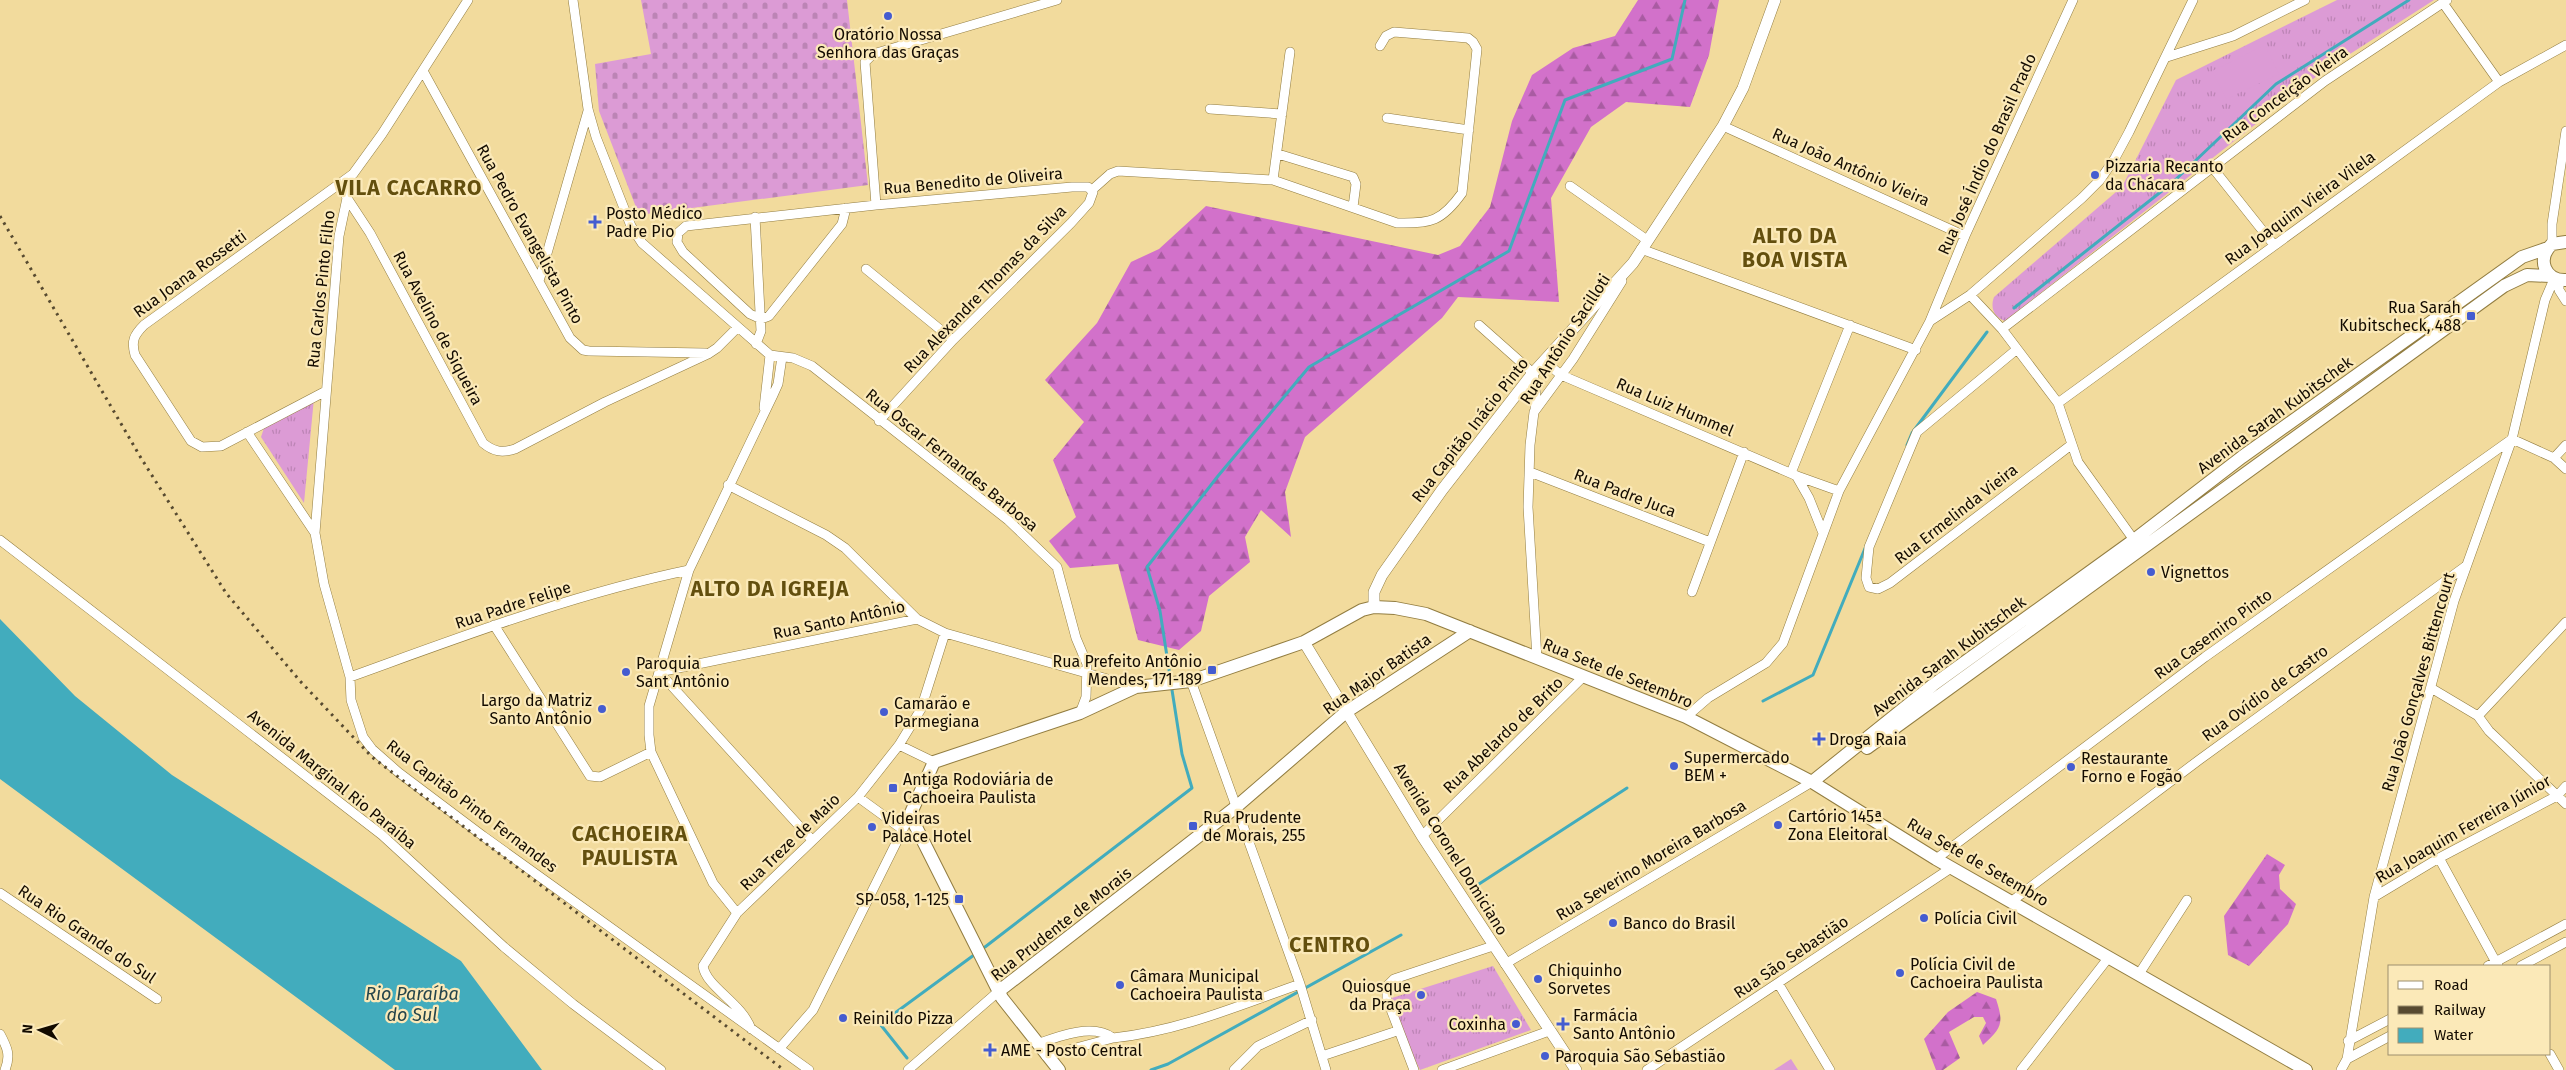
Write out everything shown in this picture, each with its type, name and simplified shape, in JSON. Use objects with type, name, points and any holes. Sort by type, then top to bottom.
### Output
[{"type":"main road","points":[[2557,279],[2543,262],[2558,243]]},
{"type":"main road","name":"Avenida Sarah Kubitschek","points":[[1812,782],[2242,458],[2522,257],[2558,243]]},
{"type":"main road","name":"Avenida Sarah Kubitschek","points":[[1936,690],[2504,286],[2527,275],[2557,279]]},
{"type":"main road","points":[[1058,1070],[1007,1006],[910,815],[934,762],[1080,713],[1136,687],[1191,681],[1304,642],[1354,614],[1374,607]]},
{"type":"main road","name":"Rua Sete de Setembro","points":[[1374,607],[1414,611],[1470,630],[1537,659],[1686,717],[1812,782],[1951,868],[2306,1070]]},
{"type":"main road","name":"Rua Major Batista","points":[[1236,807],[1346,712],[1470,630]]},
{"type":"main road","name":"Rua Prudente de Morais","points":[[999,991],[1236,807]]},
{"type":"street","points":[[341,184],[365,161],[468,0]]},
{"type":"street","points":[[573,0],[588,109],[602,155],[636,236],[770,355],[763,416]]},
{"type":"street","points":[[876,205],[864,71],[865,62],[873,54],[1057,0]]},
{"type":"street","name":"Rua Antônio Sacilloti","points":[[1537,659],[1529,540],[1530,472],[1534,412],[1561,375],[1723,126],[1743,88],[1775,0]]},
{"type":"street","name":"Rua José Índio do Brasil Prado","points":[[1686,717],[1708,698],[1755,671],[1775,655],[1783,642],[1838,491],[1930,321],[1965,236],[2072,0]]},
{"type":"street","points":[[1930,321],[1970,295],[2082,198],[2100,180],[2115,158],[2167,57],[2193,0]]},
{"type":"street","points":[[2167,57],[2233,36],[2305,0]]},
{"type":"street","points":[[2445,1],[2499,82]]},
{"type":"street","name":"Rua Conceição Vieira","points":[[2002,329],[2325,81],[2445,1]]},
{"type":"street","points":[[1092,190],[1110,174],[1118,172],[1273,180],[1398,223],[1419,224],[1438,219],[1449,210],[1462,193],[1477,49],[1468,38],[1394,32],[1386,36],[1380,46]]},
{"type":"street","name":"Rua Joaquim Vieira Vilela","points":[[2058,403],[2499,82],[2566,45]]},
{"type":"street","points":[[1273,180],[1278,154],[1290,52]]},
{"type":"street","name":"Rua Pedro Evangelista Pinto","points":[[423,71],[570,338],[583,350],[708,354]]},
{"type":"street","points":[[539,281],[588,109]]},
{"type":"street","points":[[1210,109],[1282,114]]},
{"type":"street","points":[[1387,118],[1469,130]]},
{"type":"street","name":"Rua João Antônio Vieira","points":[[1723,126],[1965,236]]},
{"type":"street","points":[[2558,243],[2552,224],[2566,131]]},
{"type":"street","points":[[1278,154],[1353,178],[1356,184],[1353,207]]},
{"type":"street","points":[[2212,166],[2274,245]]},
{"type":"street","name":"Rua Carlos Pinto Filho","points":[[315,533],[340,227],[347,198],[341,184]]},
{"type":"street","name":"Rua Joana Rossetti","points":[[246,432],[221,446],[202,447],[191,441],[135,355],[133,342],[136,333],[296,213],[341,184]]},
{"type":"street","points":[[1570,186],[1644,245],[1916,350]]},
{"type":"street","name":"Rua Benedito de Oliveira","points":[[761,319],[750,314],[683,252],[677,242],[678,233],[686,226],[755,217],[1072,187]]},
{"type":"street","name":"Rua Alexandre Thomas da Silva","points":[[878,421],[953,340],[1089,203],[1092,190],[1088,187],[1072,187]]},
{"type":"street","name":"Rua Avelino de Siqueira","points":[[347,198],[370,233],[483,443],[494,451],[504,452],[515,449],[605,402],[708,354]]},
{"type":"street","points":[[761,319],[769,316],[842,224],[846,208]]},
{"type":"street","points":[[755,217],[761,319],[761,331],[756,344]]},
{"type":"street","name":"Rua Capitão Inácio Pinto","points":[[1374,607],[1376,584],[1392,558],[1442,490],[1533,373],[1633,263]]},
{"type":"street","points":[[866,269],[953,340]]},
{"type":"street","points":[[2557,279],[2559,290],[2566,301]]},
{"type":"street","name":"Rua João Gonçalves Bittencourt","points":[[2345,1066],[2374,897],[2454,601],[2512,438],[2545,300],[2557,279]]},
{"type":"street","points":[[1970,295],[2002,329],[2016,350],[2058,403],[2078,462],[2134,540]]},
{"type":"street","points":[[1479,325],[1533,373],[1536,389],[1534,412]]},
{"type":"street","points":[[1823,532],[1809,498],[1794,475],[1850,325]]},
{"type":"street","points":[[708,354],[717,348],[738,327]]},
{"type":"street","name":"Rua Ermelinda Vieira","points":[[2016,350],[1917,432],[1869,547],[1866,572],[1867,584],[1871,588],[1878,589],[1890,584],[2071,445]]},
{"type":"street","name":"Rua Oscar Fernandes Barbosa","points":[[770,355],[793,358],[812,366],[878,421],[1008,520],[1057,567],[1076,638],[1087,664],[1086,697],[1080,713]]},
{"type":"street","points":[[737,913],[713,883],[651,752],[648,735],[649,706],[689,570],[728,485],[778,384],[782,357]]},
{"type":"street","name":"Rua Luiz Hummel","points":[[1544,361],[1561,375],[1794,475],[1838,491]]},
{"type":"street","points":[[315,533],[246,432],[326,391]]},
{"type":"street","points":[[2512,438],[2554,458],[2566,469]]},
{"type":"street","name":"Rua Casemiro Pinto","points":[[1936,859],[2205,657],[2512,438]]},
{"type":"street","points":[[2554,458],[2566,445]]},
{"type":"street","points":[[1692,592],[1744,452]]},
{"type":"street","name":"Rua Padre Juca","points":[[1530,472],[1710,542]]},
{"type":"street","points":[[728,485],[826,535],[845,548],[917,619]]},
{"type":"street","name":"Rua Capitão Pinto Fernandes","points":[[315,533],[324,584],[350,677],[352,700],[363,737],[372,749],[483,836],[809,1070]]},
{"type":"street","name":"Avenida Marginal Rio Paraíba","points":[[0,540],[382,835],[504,947],[573,1004],[661,1070]]},
{"type":"street","name":"Rua Ovídio de Castro","points":[[2012,901],[2199,760],[2467,566]]},
{"type":"street","name":"Rua Padre Felipe","points":[[350,677],[494,625],[647,579],[689,570]]},
{"type":"street","name":"Rua Santo Antônio","points":[[659,672],[917,619],[945,633],[1088,675],[1136,687]]},
{"type":"street","points":[[2478,716],[2566,622]]},
{"type":"street","points":[[494,625],[590,776],[600,777],[651,752]]},
{"type":"street","name":"Rua Treze de Maio","points":[[752,1029],[741,1010],[705,974],[703,966],[737,913],[858,798],[899,745],[921,709],[945,633]]},
{"type":"street","name":"Avenida Coronel Domiciano","points":[[1304,642],[1422,836],[1576,1070]]},
{"type":"street","points":[[659,672],[812,840]]},
{"type":"street","name":"Rua Abelardo de Brito","points":[[1422,836],[1584,676]]},
{"type":"street","points":[[1191,681],[1300,984],[1326,1070]]},
{"type":"street","points":[[2431,688],[2478,716],[2489,731],[2566,804]]},
{"type":"street","points":[[899,745],[934,762]]},
{"type":"street","name":"Rua Severino Moreira Barbosa","points":[[1505,964],[1812,782]]},
{"type":"street","name":"Rua Joaquim Ferreira Júnior","points":[[2374,897],[2439,858],[2556,796],[2566,786]]},
{"type":"street","points":[[858,798],[902,829]]},
{"type":"street","points":[[779,1049],[813,1010],[910,815]]},
{"type":"street","points":[[2439,858],[2494,965],[2566,924]]},
{"type":"street","name":"Rua São Sebastião","points":[[1647,1070],[1951,868]]},
{"type":"street","name":"Rua Rio Grande do Sul","points":[[0,893],[157,999]]},
{"type":"street","points":[[2139,974],[2187,900]]},
{"type":"street","points":[[2523,965],[2566,942]]},
{"type":"street","points":[[1414,1070],[1397,1031],[1386,999],[1386,992],[1390,982],[1493,946]]},
{"type":"street","points":[[2021,1070],[2110,957]]},
{"type":"street","points":[[1778,983],[1830,1070]]},
{"type":"street","points":[[1046,1056],[1113,1038],[1146,1035],[1203,1020],[1300,984]]},
{"type":"street","name":"Rua Prudente de Morais","points":[[908,1070],[999,991]]},
{"type":"street","points":[[1234,1070],[1258,1046],[1312,1020]]},
{"type":"street","points":[[2348,1041],[2388,1020]]},
{"type":"street","points":[[1037,1044],[1059,1036],[1098,1030],[1113,1038]]},
{"type":"street","points":[[1322,1056],[1397,1031]]},
{"type":"street","points":[[1442,1070],[1549,1031]]},
{"type":"street","points":[[0,1034],[8,1049],[9,1058],[5,1070]]},
{"type":"street","points":[[2345,1066],[2388,1037]]},
{"type":"street","points":[[2551,1055],[2559,1070]]},
{"type":"green space","points":[[641,0],[847,0],[868,185],[639,215],[599,111],[595,64],[651,54]]},
{"type":"green space","points":[[1638,0],[1719,0],[1709,55],[1690,107],[1626,102],[1591,127],[1551,198],[1559,302],[1458,297],[1442,318],[1305,437],[1285,492],[1291,537],[1261,510],[1245,537],[1250,562],[1209,596],[1201,631],[1179,650],[1138,640],[1118,564],[1070,568],[1049,541],[1076,517],[1053,460],[1084,422],[1045,380],[1097,323],[1131,262],[1159,249],[1206,206],[1438,255],[1460,246],[1490,207],[1512,121],[1532,75],[1573,48],[1615,36]]},
{"type":"green space","points":[[2337,0],[2434,0],[2322,72],[2005,321],[1996,315],[1992,305],[1994,297],[2124,183],[2176,80]]},
{"type":"green space","points":[[2265,45],[2279,74],[2226,99],[2212,71]]},
{"type":"green space","points":[[314,398],[304,503],[261,437],[264,428]]},
{"type":"green space","points":[[2267,854],[2285,865],[2279,875],[2280,889],[2296,904],[2288,924],[2249,966],[2228,955],[2224,916]]},
{"type":"green space","points":[[1493,966],[1531,1030],[1420,1070],[1403,1034],[1392,998]]},
{"type":"green space","points":[[1977,992],[1996,999],[2000,1014],[1998,1029],[1983,1045],[1979,1036],[1986,1023],[1983,1017],[1974,1017],[1949,1032],[1960,1058],[1943,1070],[1936,1070],[1924,1039],[1948,1012]]},
{"type":"green space","points":[[1791,1059],[1798,1070],[1774,1070]]},
{"type":"water","name":"Rio Paraíba do Sul","points":[[0,619],[75,696],[172,775],[461,961],[542,1070],[395,1070],[0,779]]},
{"type":"waterway","points":[[1170,676],[1160,611],[1147,567],[1218,476],[1309,367],[1509,251],[1565,100],[1672,59],[1685,0]]},
{"type":"waterway","points":[[2014,308],[2172,183],[2276,84],[2409,0]]},
{"type":"waterway","points":[[1907,445],[1912,433],[1987,332]]},
{"type":"waterway","points":[[1763,701],[1813,675],[1866,546]]},
{"type":"waterway","points":[[985,947],[1192,788],[1182,754],[1172,690]]},
{"type":"waterway","points":[[1479,884],[1627,788]]},
{"type":"waterway","points":[[1151,1070],[1168,1064],[1401,935]]},
{"type":"waterway","points":[[907,1058],[880,1024],[974,955]]},
{"type":"railway","points":[[0,216],[141,458],[226,593],[300,681],[372,757],[784,1070]]},
{"type":"place","name":"Oratório Nossa Senhora das Graças","points":[[888,16]]},
{"type":"place","name":"Pizzaria Recanto da Chácara","points":[[2095,175]]},
{"type":"place","name":"Posto Médico Padre Pio","points":[[595,222]]},
{"type":"place","name":"Rua Sarah Kubitscheck, 488","points":[[2471,316]]},
{"type":"place","name":"Vignettos","points":[[2151,572]]},
{"type":"place","name":"Rua Prefeito Antônio Mendes, 171-189","points":[[1212,670]]},
{"type":"place","name":"Paroquia Sant Antônio","points":[[626,672]]},
{"type":"place","name":"Largo da Matriz Santo Antônio","points":[[602,709]]},
{"type":"place","name":"Camarão e Parmegiana","points":[[884,712]]},
{"type":"place","name":"Droga Raia","points":[[1819,739]]},
{"type":"place","name":"Supermercado BEM +","points":[[1674,766]]},
{"type":"place","name":"Restaurante Forno e Fogão","points":[[2071,767]]},
{"type":"place","name":"Antiga Rodoviária de Cachoeira Paulista","points":[[893,788]]},
{"type":"place","name":"Cartório 145ª Zona Eleitoral","points":[[1778,825]]},
{"type":"place","name":"Rua Prudente de Morais, 255","points":[[1193,826]]},
{"type":"place","name":"Videiras Palace Hotel","points":[[872,827]]},
{"type":"place","name":"SP-058, 1-125","points":[[959,899]]},
{"type":"place","name":"Polícia Civil","points":[[1924,918]]},
{"type":"place","name":"Banco do Brasil","points":[[1613,923]]},
{"type":"place","name":"Polícia Civil de Cachoeira Paulista","points":[[1900,973]]},
{"type":"place","name":"Chiquinho Sorvetes","points":[[1538,979]]},
{"type":"place","name":"Câmara Municipal Cachoeira Paulista","points":[[1120,985]]},
{"type":"place","name":"Quiosque da Praça","points":[[1421,995]]},
{"type":"place","name":"Reinildo Pizza","points":[[843,1018]]},
{"type":"place","name":"Coxinha","points":[[1516,1024]]},
{"type":"place","name":"Farmácia Santo Antônio","points":[[1563,1024]]},
{"type":"place","name":"AME - Posto Central","points":[[990,1050]]},
{"type":"place","name":"Paroquia São Sebastião","points":[[1545,1056]]},
{"type":"district","name":"VILA CACARRO","points":[[409,188]]},
{"type":"district","name":"ALTO DA BOA VISTA","points":[[1795,248]]},
{"type":"district","name":"ALTO DA IGREJA","points":[[770,589]]},
{"type":"district","name":"CACHOEIRA PAULISTA","points":[[630,846]]},
{"type":"district","name":"CENTRO","points":[[1330,945]]}]
